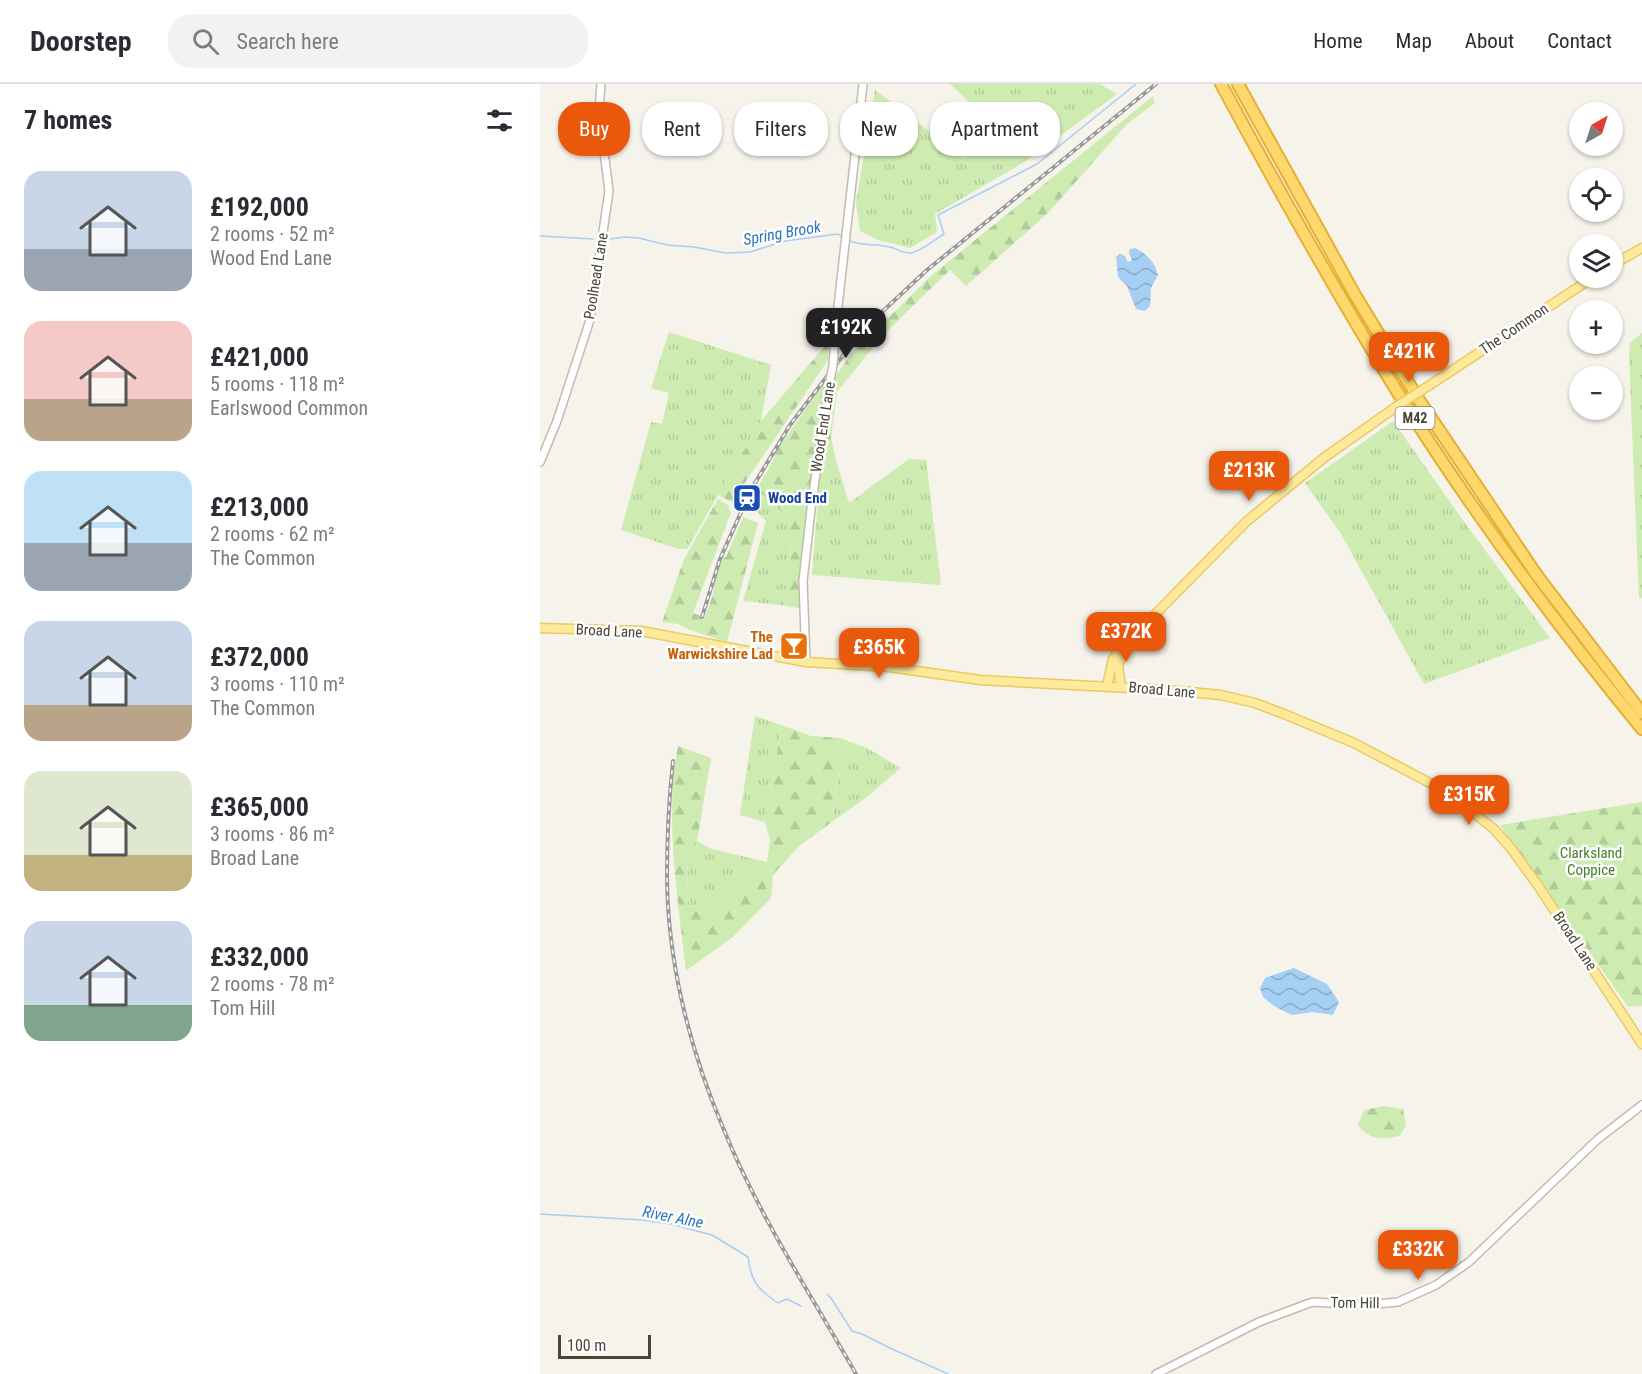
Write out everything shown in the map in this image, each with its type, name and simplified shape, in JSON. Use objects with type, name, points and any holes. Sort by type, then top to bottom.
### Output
[{"type":"highway","name":"M42","points":[[1221,84],[1325,270],[1410,411],[1514,564],[1642,729]]},
{"type":"highway","name":"M42","points":[[1238,84],[1355,295],[1425,409],[1536,574],[1642,713]]},
{"type":"main road","points":[[1623,259],[1642,248]]},
{"type":"main road","name":"The Common","points":[[1135,636],[1247,521],[1325,457],[1396,407],[1577,288]]},
{"type":"main road","name":"Broad Lane","points":[[540,628],[641,631],[806,662],[889,667],[980,680],[1107,686],[1221,695],[1254,703],[1354,743],[1449,793],[1494,829],[1510,847],[1642,1044]]},
{"type":"main road","points":[[1107,686],[1113,659],[1135,636]]},
{"type":"main road","points":[[1121,687],[1118,664],[1120,655],[1135,636]]},
{"type":"street","name":"Poolhead Lane","points":[[540,462],[557,421],[590,318],[609,191],[599,112],[601,84]]},
{"type":"street","name":"Wood End Lane","points":[[806,662],[803,581],[812,501],[833,365],[862,84]]},
{"type":"street","name":"Tom Hill","points":[[1156,1374],[1259,1322],[1313,1302],[1389,1304],[1414,1296],[1436,1285],[1469,1262],[1598,1139],[1642,1105]]},
{"type":"green space","points":[[950,84],[1100,84],[1117,94],[1060,136],[1060,102],[969,102]]},
{"type":"green space","points":[[875,90],[891,102],[873,102]]},
{"type":"green space","points":[[1153,96],[1155,103],[1127,124],[1048,213],[966,286],[950,270],[882,336],[837,392],[831,438],[836,460],[821,460],[829,397],[836,375],[854,351],[932,275]]},
{"type":"green space","points":[[918,122],[930,132],[930,156],[962,156],[965,158],[968,156],[1033,156],[935,214],[937,232],[910,248],[878,240],[860,231],[856,203],[864,156],[918,156]]},
{"type":"green space","points":[[669,332],[771,365],[761,421],[687,549],[678,549],[621,530],[651,422],[662,424],[669,393],[651,388]]},
{"type":"green space","points":[[1642,333],[1642,598],[1639,598],[1629,356],[1630,343]]},
{"type":"green space","points":[[829,341],[828,360],[736,496],[735,504],[718,495],[761,421]]},
{"type":"green space","points":[[827,379],[805,526],[799,608],[780,605],[791,573],[790,519],[759,491],[759,485],[775,457],[773,455]]},
{"type":"green space","points":[[1393,421],[1550,638],[1424,684],[1341,534],[1305,483]]},
{"type":"green space","points":[[909,459],[926,460],[941,585],[812,575],[821,460],[836,460],[849,503]]},
{"type":"green space","points":[[759,491],[790,519],[791,573],[780,605],[743,601],[766,521],[757,512]]},
{"type":"green space","points":[[718,499],[729,506],[731,512],[693,613],[705,617],[713,595],[714,580],[723,556],[726,557],[743,517],[758,523],[727,642],[678,624],[662,622],[684,559]]},
{"type":"green space","points":[[755,716],[781,725],[765,822],[740,815]]},
{"type":"green space","points":[[781,725],[811,736],[840,738],[839,770],[832,822],[799,846],[773,875],[771,898],[734,936],[686,971],[672,830],[674,773],[678,746],[711,758],[697,841],[687,848],[688,905],[712,911],[767,862],[770,841],[765,822]]},
{"type":"green space","points":[[840,738],[867,748],[901,768],[832,822],[839,770]]},
{"type":"green space","name":"Clarksland Coppice","points":[[1642,802],[1642,1006],[1628,1007],[1500,825]]},
{"type":"green space","points":[[697,841],[712,849],[767,862],[712,911],[688,905],[687,848]]},
{"type":"green space","points":[[1384,1106],[1403,1109],[1406,1125],[1400,1136],[1377,1138],[1367,1134],[1358,1125],[1364,1110]]},
{"type":"water","points":[[1135,248],[1150,259],[1158,275],[1151,288],[1150,306],[1145,311],[1136,309],[1127,286],[1118,277],[1116,257],[1120,254],[1125,256],[1128,262],[1132,260],[1130,249]]},
{"type":"water","points":[[1294,968],[1327,984],[1339,1002],[1333,1015],[1313,1012],[1292,1015],[1274,1006],[1263,997],[1260,988],[1265,978]]},
{"type":"waterway","name":"Spring Brook","points":[[848,240],[908,253],[919,250],[944,234],[938,215],[1037,164],[1136,84]]},
{"type":"waterway","name":"Spring Brook","points":[[610,239],[639,238],[667,245],[726,253],[750,252],[785,241],[838,234],[844,238]]},
{"type":"waterway","name":"Spring Brook","points":[[540,236],[593,239]]},
{"type":"waterway","name":"River Alne","points":[[540,1214],[642,1220],[671,1224],[712,1235],[748,1257],[753,1278],[765,1293],[778,1303],[787,1299],[801,1306]]},
{"type":"waterway","name":"River Alne","points":[[827,1294],[852,1331],[948,1374]]},
{"type":"railway","points":[[702,617],[720,559],[752,488],[790,425],[841,358],[883,311],[927,270],[1156,84]]},
{"type":"railway","points":[[673,761],[668,832],[668,907],[676,972],[691,1037],[712,1100],[753,1192],[786,1254],[856,1374]]},
{"type":"place","name":"Wood End","points":[[747,498]]},
{"type":"place","name":"The Warwickshire Lad","points":[[794,646]]}]
